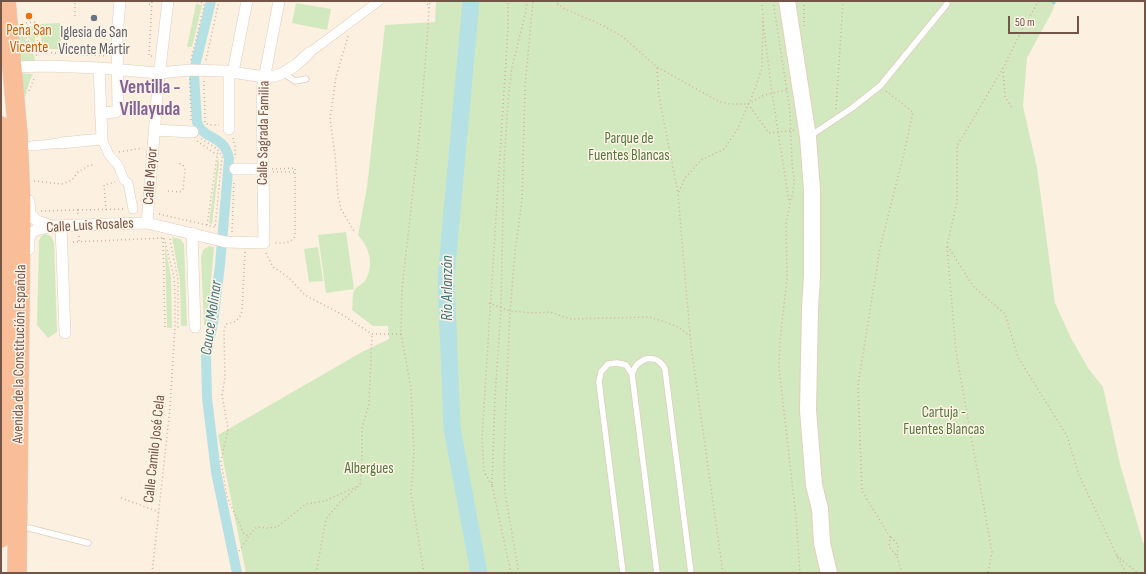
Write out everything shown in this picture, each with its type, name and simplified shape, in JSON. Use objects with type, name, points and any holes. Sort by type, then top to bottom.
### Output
[{"type":"highway","name":"Avenida de la Constitución Española","points":[[6,1],[12,67],[25,140],[22,213],[17,568]]},
{"type":"highway","name":"Avenida de la Constitución Española","points":[[1,126],[5,182],[1,538]]},
{"type":"main road","points":[[787,1],[794,89],[807,133],[812,190],[812,269],[808,410],[814,485],[820,509],[822,543],[829,573]]},
{"type":"street","points":[[100,113],[116,112],[118,110],[117,38],[120,1]]},
{"type":"street","name":"Calle Mayor","points":[[147,223],[159,73],[168,1]]},
{"type":"street","points":[[229,129],[231,72],[247,1]]},
{"type":"street","name":"Calle Sagrada Familia","points":[[264,243],[262,90],[279,1]]},
{"type":"street","points":[[12,67],[40,66],[99,68],[159,73],[194,70],[231,72],[264,77],[275,76],[296,65],[309,53],[378,1]]},
{"type":"street","points":[[99,68],[102,140],[109,155],[118,165],[124,180],[128,183],[134,209]]},
{"type":"street","name":"Calle Mayor","points":[[154,130],[187,132]]},
{"type":"street","points":[[25,140],[61,143],[102,140]]},
{"type":"street","name":"Avenida de la Constitución Española","points":[[25,140],[28,159],[30,214],[37,221],[57,226]]},
{"type":"street","points":[[235,169],[264,169]]},
{"type":"street","name":"Calle Luis Rosales","points":[[20,347],[27,338],[29,239],[31,233],[38,229],[79,225],[147,223],[168,224],[192,233],[246,243],[264,243]]},
{"type":"street","points":[[57,226],[62,243],[66,333]]},
{"type":"street","points":[[192,233],[195,326]]},
{"type":"street","points":[[17,568],[10,535],[11,466],[8,456],[2,448],[19,428]]},
{"type":"lane","points":[[807,133],[835,119],[880,86],[947,4]]},
{"type":"lane","points":[[283,73],[295,81],[306,79]]},
{"type":"lane","points":[[632,374],[639,362],[647,359],[657,359],[663,363],[665,369],[690,573]]},
{"type":"lane","points":[[623,573],[599,382],[601,372],[608,364],[617,363],[626,365],[632,374],[657,573]]},
{"type":"lane","points":[[29,528],[88,543]]},
{"type":"path","points":[[148,1],[148,4],[152,5]]},
{"type":"path","points":[[149,56],[152,1]]},
{"type":"path","points":[[194,1],[205,2],[194,70],[187,132],[181,136],[190,137],[217,155]]},
{"type":"path","points":[[219,1],[194,70],[205,123],[223,126],[232,131],[235,146],[235,169],[225,239]]},
{"type":"path","points":[[426,1],[428,8]]},
{"type":"path","points":[[424,573],[411,493],[414,453],[412,388],[401,334],[402,290],[420,128],[428,8],[430,1]]},
{"type":"path","points":[[492,485],[484,472],[482,439],[508,28],[508,1]]},
{"type":"path","points":[[511,573],[492,485],[495,398],[501,308],[502,215],[509,90],[512,67],[526,11],[527,1]]},
{"type":"path","points":[[519,573],[505,494],[504,475],[510,311],[515,253],[522,200],[525,87],[533,1]]},
{"type":"path","points":[[554,1],[563,8],[602,25],[623,37],[657,67],[720,102],[730,104],[748,104],[762,96],[794,89]]},
{"type":"path","points":[[761,1],[772,93],[789,203]]},
{"type":"path","points":[[773,1],[794,89],[790,111],[794,186],[789,203],[786,223],[786,278],[779,368],[796,517],[800,573]]},
{"type":"path","points":[[835,119],[843,1]]},
{"type":"path","points":[[988,573],[992,552],[956,352],[947,245],[957,202],[957,146],[1003,68],[1038,2],[1044,1]]},
{"type":"path","points":[[75,2],[75,16]]},
{"type":"path","points":[[678,194],[685,178],[701,160],[724,149],[737,130],[753,94],[762,68],[763,13]]},
{"type":"path","points":[[352,20],[336,77],[330,119],[338,196],[341,209],[354,231]]},
{"type":"path","points":[[18,23],[36,22],[40,62],[21,30]]},
{"type":"path","points":[[150,36],[155,36]]},
{"type":"path","points":[[39,52],[112,56]]},
{"type":"path","points":[[29,96],[35,74],[40,72],[40,66]]},
{"type":"path","points":[[657,67],[659,96],[678,194],[691,337],[722,573]]},
{"type":"path","points":[[1003,68],[1005,97],[1013,109]]},
{"type":"path","points":[[880,86],[913,112],[880,248],[858,385],[862,491],[890,537],[898,545],[897,556],[902,573]]},
{"type":"path","points":[[748,104],[769,133],[791,130],[807,133]]},
{"type":"path","points":[[168,224],[207,225],[215,227],[222,162],[221,154],[218,150],[187,132]]},
{"type":"path","points":[[120,152],[147,147]]},
{"type":"path","points":[[207,225],[218,150]]},
{"type":"path","points":[[169,190],[180,192],[183,190],[185,169],[183,165],[177,162]]},
{"type":"path","points":[[28,181],[62,184],[72,180],[78,172],[88,166],[93,166]]},
{"type":"path","points":[[264,169],[295,168],[295,236],[287,243],[264,243],[267,256],[273,267],[288,276],[305,295],[341,314],[372,334],[401,334]]},
{"type":"path","points":[[106,210],[104,185],[124,180]]},
{"type":"path","points":[[38,211],[134,209]]},
{"type":"path","points":[[78,210],[79,242]]},
{"type":"path","points":[[156,212],[168,224],[178,280],[178,327],[175,326]]},
{"type":"path","points":[[165,328],[163,238],[168,224]]},
{"type":"path","points":[[62,243],[163,238]]},
{"type":"path","points":[[163,238],[165,238],[174,277],[175,326]]},
{"type":"path","points":[[246,243],[242,311],[240,319],[226,324],[224,330],[224,378],[222,395],[228,429],[222,461],[227,497],[244,534],[249,536]]},
{"type":"path","points":[[947,245],[973,286],[1005,314],[1018,357],[1067,436],[1079,475],[1126,573]]},
{"type":"path","points":[[490,303],[510,311],[534,313],[550,312],[570,319],[649,317],[662,320],[678,327],[691,337]]},
{"type":"path","name":"Calle Camilo José Cela","points":[[152,573],[170,408],[175,326]]},
{"type":"path","points":[[316,573],[326,519],[340,502],[360,485],[362,428],[369,404],[372,334]]},
{"type":"path","points":[[239,552],[249,536],[257,527],[277,527],[306,504],[325,501],[360,485]]},
{"type":"path","points":[[121,498],[159,512]]},
{"type":"path","points":[[890,537],[889,547],[897,556]]},
{"type":"path","points":[[1116,554],[1138,573]]},
{"type":"green space","points":[[436,1],[1055,1],[1053,10],[1027,58],[1023,106],[1037,168],[1055,303],[1071,338],[1088,368],[1103,387],[1120,464],[1143,543],[1145,543],[1145,573],[246,573],[218,435],[362,352],[389,339],[388,326],[373,326],[352,310],[354,291],[364,282],[370,264],[370,258],[366,246],[358,235],[367,187],[385,25],[435,22]]},
{"type":"green space","points":[[296,3],[331,9],[327,30],[292,23]]},
{"type":"green space","points":[[196,4],[202,5],[192,47],[187,47]]},
{"type":"green space","points":[[60,23],[61,49],[42,49],[40,24]]},
{"type":"green space","points":[[19,27],[34,55],[35,61],[19,62],[15,28]]},
{"type":"green space","points":[[22,27],[34,27],[36,49]]},
{"type":"green space","points":[[20,73],[33,74],[25,97],[21,97]]},
{"type":"green space","points":[[218,157],[219,163],[212,224],[209,223]]},
{"type":"green space","points":[[346,232],[354,289],[326,293],[318,235]]},
{"type":"green space","points":[[45,234],[51,236],[54,243],[57,332],[48,338],[37,325],[39,241],[41,236]]},
{"type":"green space","points":[[172,237],[180,239],[184,244],[187,326],[181,326],[180,281]]},
{"type":"green space","points":[[165,245],[171,277],[172,328],[167,328]]},
{"type":"green space","points":[[209,246],[214,247],[207,326],[204,325],[201,257],[203,250]]},
{"type":"green space","points":[[318,247],[323,281],[309,282],[304,249]]},
{"type":"waterway","name":"Cauce Molinar","points":[[195,66],[211,1]]},
{"type":"waterway","name":"Río Arlanzón","points":[[471,1],[446,278],[452,428],[479,573]]},
{"type":"waterway","name":"Cauce Molinar","points":[[194,74],[197,122],[204,132],[223,145],[227,151],[229,159],[220,265],[213,323],[206,356],[207,398],[216,472],[237,573]]},
{"type":"place","name":"Peña San Vicente","points":[[29,16]]},
{"type":"place","name":"Iglesia de San Vicente Mártir","points":[[94,18]]},
{"type":"district","name":"Ventilla - Villayuda","points":[[150,99]]},
{"type":"park label","name":"Parque de Fuentes Blancas","points":[[629,148]]},
{"type":"park label","name":"Cartuja - Fuentes Blancas","points":[[944,422]]},
{"type":"park label","name":"Albergues","points":[[369,469]]}]
